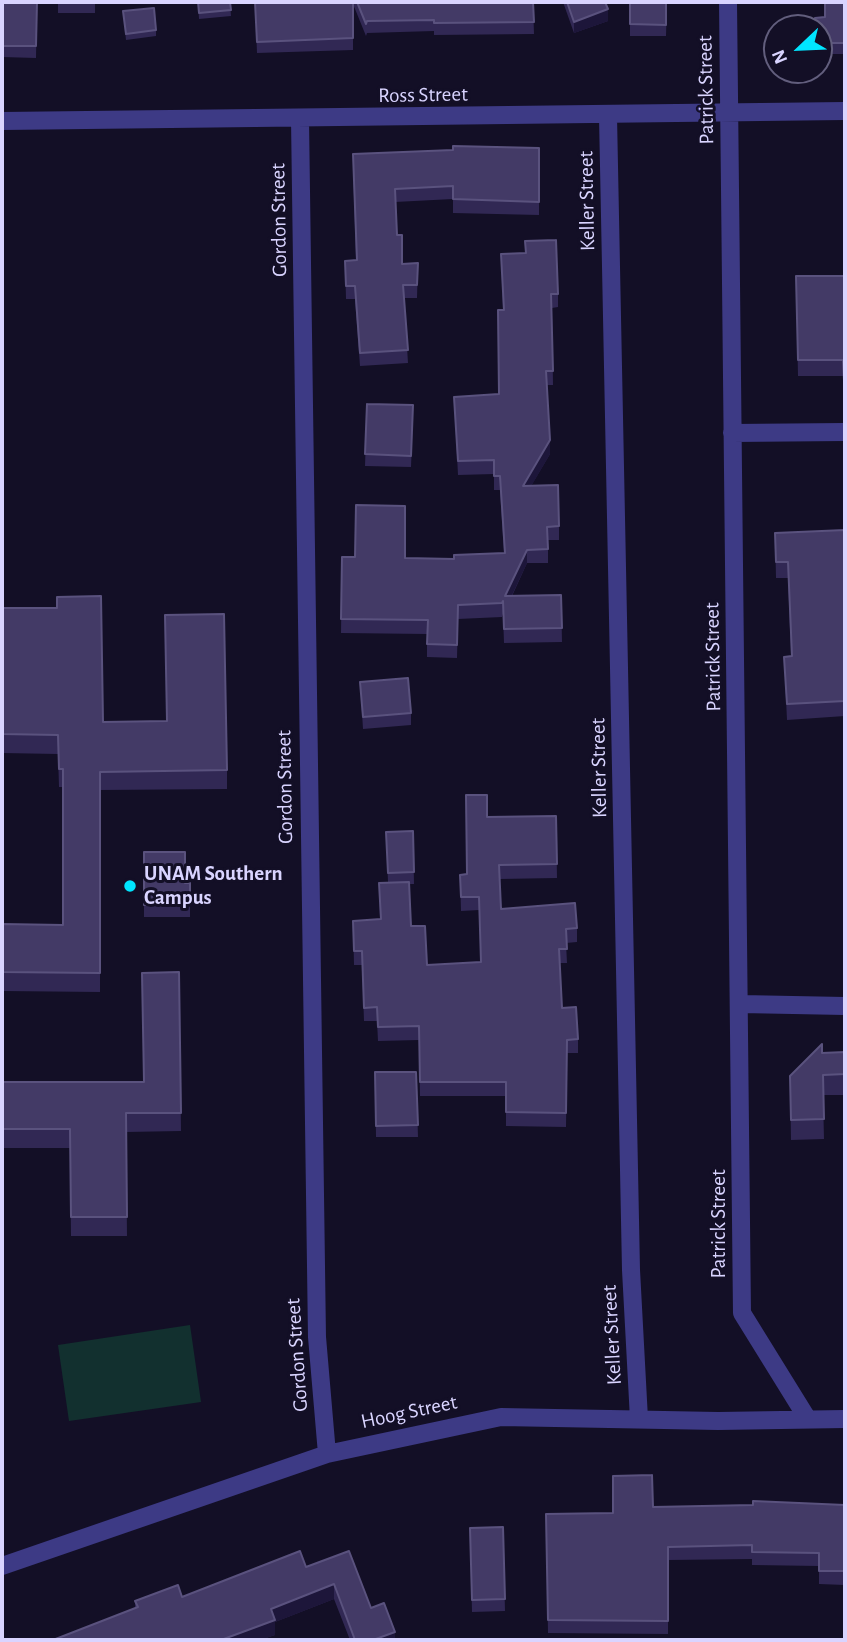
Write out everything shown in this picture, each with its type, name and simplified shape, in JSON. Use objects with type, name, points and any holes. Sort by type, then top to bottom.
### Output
[{"type":"street","name":"Patrick Street","points":[[728,2],[741,1004],[742,1312],[807,1418]]},
{"type":"street","name":"Ross Street","points":[[2,121],[608,116],[845,111]]},
{"type":"street","name":"Keller Street","points":[[608,116],[631,1270],[639,1419]]},
{"type":"street","name":"Gordon Street","points":[[300,119],[317,1336],[327,1454]]},
{"type":"street","points":[[732,433],[845,432]]},
{"type":"street","points":[[741,1004],[845,1006]]},
{"type":"street","name":"Hoog Street","points":[[2,1566],[327,1454],[501,1417],[845,1419]]},
{"type":"green space","points":[[190,1325],[201,1402],[69,1421],[58,1345]]},
{"type":"building","points":[[2,2],[37,2],[36,46],[2,46]]},
{"type":"building","points":[[198,2],[230,2],[231,10],[199,13]]},
{"type":"building","points":[[255,2],[353,2],[353,38],[257,42]]},
{"type":"building","points":[[357,2],[533,2],[534,22],[434,23],[434,20],[367,21],[366,24]]},
{"type":"building","points":[[567,2],[605,2],[608,9],[574,22]]},
{"type":"building","points":[[630,2],[666,2],[666,25],[630,24]]},
{"type":"building","points":[[825,2],[845,2],[845,43],[833,43],[833,14],[825,14]]},
{"type":"building","points":[[154,8],[156,30],[126,34],[123,11]]},
{"type":"building","points":[[453,146],[539,148],[539,202],[453,199],[453,186],[395,189],[397,235],[402,235],[402,264],[418,263],[417,285],[403,285],[408,350],[360,353],[355,286],[346,286],[345,261],[357,260],[353,154],[453,150]]},
{"type":"building","points":[[556,240],[558,294],[551,294],[553,371],[546,371],[550,440],[523,486],[558,485],[559,526],[547,527],[548,549],[527,550],[505,596],[561,595],[562,628],[504,629],[503,601],[458,605],[457,645],[427,644],[428,620],[341,619],[342,557],[355,557],[356,505],[405,506],[405,558],[454,559],[454,555],[505,553],[500,476],[494,476],[494,460],[458,461],[454,397],[499,394],[498,310],[504,310],[501,254],[526,253],[525,241]]},
{"type":"building","points":[[796,276],[845,276],[845,380],[843,360],[798,360]]},
{"type":"building","points":[[367,404],[413,405],[411,456],[365,454]]},
{"type":"building","points":[[845,530],[845,701],[787,704],[784,657],[792,656],[788,562],[776,562],[775,533]]},
{"type":"building","points":[[101,596],[103,722],[167,721],[165,615],[224,614],[227,770],[100,772],[100,973],[2,972],[2,924],[63,925],[63,769],[59,769],[58,735],[2,734],[2,608],[57,608],[57,597]]},
{"type":"building","points":[[408,678],[411,713],[363,717],[360,682]]},
{"type":"building","points":[[466,795],[487,795],[487,817],[556,816],[557,864],[499,865],[501,909],[575,903],[577,928],[566,929],[567,949],[559,949],[562,1008],[576,1007],[578,1039],[567,1040],[566,1113],[506,1112],[506,1082],[420,1082],[419,1026],[378,1027],[377,1007],[364,1008],[362,951],[354,951],[353,921],[381,919],[379,883],[409,882],[411,926],[425,926],[427,965],[481,962],[479,897],[461,897],[460,875],[467,874]]},
{"type":"building","points":[[413,831],[414,872],[388,873],[386,832]]},
{"type":"building","points":[[144,852],[185,852],[185,883],[190,883],[190,905],[144,905]]},
{"type":"building","points":[[179,972],[181,1113],[126,1113],[127,1217],[71,1217],[70,1129],[2,1129],[2,1082],[144,1082],[142,973]]},
{"type":"building","points":[[822,1044],[822,1053],[845,1052],[845,1074],[823,1075],[824,1119],[791,1120],[790,1076]]},
{"type":"building","points":[[375,1072],[416,1072],[418,1125],[376,1126]]},
{"type":"building","points":[[652,1475],[653,1507],[753,1505],[753,1501],[845,1505],[845,1571],[819,1571],[819,1553],[752,1552],[752,1545],[668,1547],[668,1621],[548,1620],[546,1514],[613,1513],[613,1476]]},
{"type":"building","points":[[503,1527],[505,1599],[472,1600],[470,1528]]},
{"type":"building","points":[[300,1551],[306,1567],[349,1551],[371,1608],[384,1603],[395,1632],[373,1640],[355,1640],[334,1584],[271,1609],[275,1620],[221,1640],[53,1640],[138,1607],[135,1601],[178,1585],[182,1597]]},
{"type":"place","name":"UNAM Southern Campus","points":[[130,886]]}]
